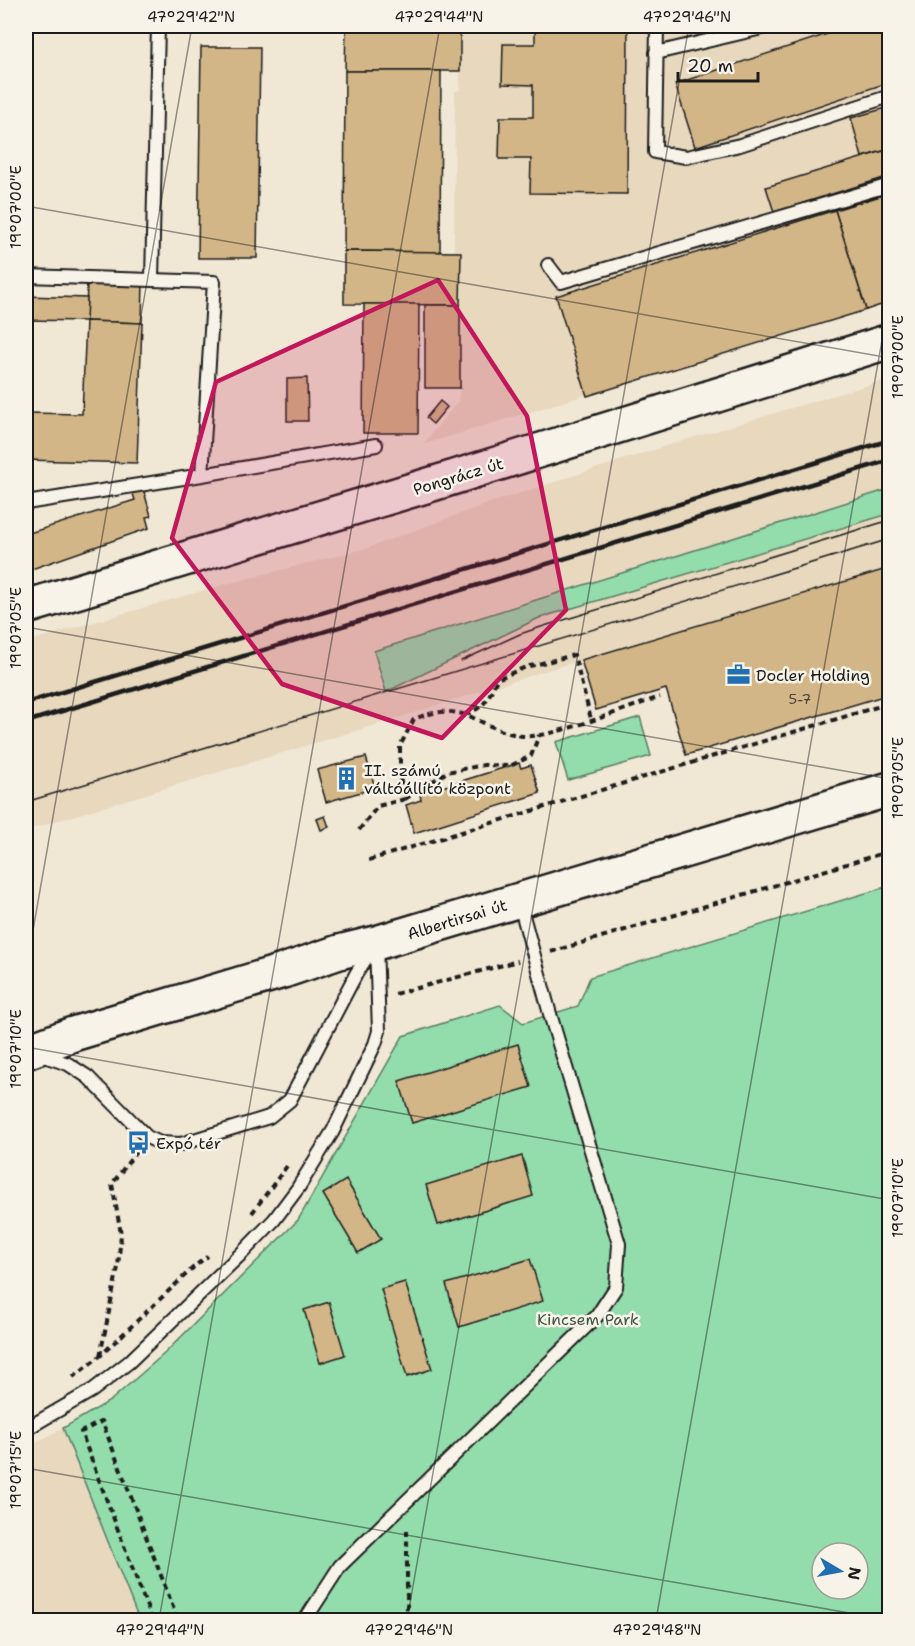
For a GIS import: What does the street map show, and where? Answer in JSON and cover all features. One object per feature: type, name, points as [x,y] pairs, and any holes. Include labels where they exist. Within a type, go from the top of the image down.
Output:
[{"type":"street","name":"Pongrácz út","points":[[26,607],[442,481],[890,341]]},
{"type":"street","name":"Albertirsai út","points":[[27,1052],[73,1034],[339,952],[376,943],[890,789]]},
{"type":"lane","points":[[152,279],[158,26]]},
{"type":"lane","points":[[657,26],[655,152],[686,157],[740,145],[890,96]]},
{"type":"lane","points":[[656,53],[770,26]]},
{"type":"lane","points":[[548,265],[561,282],[890,185]]},
{"type":"lane","points":[[26,276],[214,282],[202,475]]},
{"type":"lane","points":[[26,503],[376,445]]},
{"type":"lane","points":[[305,1620],[340,1566],[597,1316],[616,1287],[619,1244],[519,900]]},
{"type":"lane","points":[[26,1430],[93,1390],[158,1335],[274,1220],[298,1188],[333,1131],[375,1044],[379,1031],[376,943]]},
{"type":"lane","points":[[27,1052],[68,1064],[88,1077],[147,1137],[160,1143],[181,1144],[270,1117],[290,1100],[356,974],[376,943]]},
{"type":"path","points":[[464,714],[478,710],[486,701],[497,679],[526,667],[574,656],[591,719]]},
{"type":"path","points":[[405,799],[400,778],[400,747],[414,719],[433,711],[457,711],[493,727],[524,736],[554,732],[660,697]]},
{"type":"path","points":[[369,860],[890,704]]},
{"type":"path","points":[[359,830],[378,806],[405,799],[447,772],[484,765],[510,766],[531,756],[540,734]]},
{"type":"path","points":[[378,1005],[387,996],[534,957],[890,851]]},
{"type":"path","points":[[93,1390],[118,1267],[121,1234],[112,1184],[147,1137]]},
{"type":"path","points":[[251,1213],[290,1161]]},
{"type":"path","points":[[69,1380],[100,1356],[196,1265],[214,1251]]},
{"type":"path","points":[[152,1620],[81,1432],[102,1420],[178,1620]]},
{"type":"path","points":[[407,1500],[407,1620]]},
{"type":"highlighted area","points":[[438,280],[527,416],[566,610],[442,738],[282,684],[172,538],[216,382]]},
{"type":"shaded area","points":[[460,26],[889,26],[889,302],[422,445],[458,401],[460,388],[461,252],[454,251],[455,91],[460,90]]},
{"type":"shaded area","points":[[889,379],[889,489],[374,652],[387,692],[539,618],[889,514],[889,568],[26,830],[26,642],[222,585],[367,548],[489,503],[675,443]]},
{"type":"shaded area","points":[[63,1428],[139,1620],[26,1620],[26,1448]]},
{"type":"green space","points":[[889,489],[889,514],[539,618],[386,692],[374,651]]},
{"type":"green space","points":[[640,717],[651,756],[568,780],[556,742]]},
{"type":"green space","name":"Kincsem Park","points":[[889,886],[889,1620],[139,1620],[63,1428],[110,1401],[165,1353],[298,1220],[403,1036],[500,1005],[523,1023],[578,1006],[590,977]]},
{"type":"building","points":[[346,26],[460,26],[460,71],[345,71]]},
{"type":"building","points":[[535,26],[628,26],[627,194],[530,193],[531,159],[499,159],[500,117],[533,117],[533,85],[502,84],[503,44],[535,44]]},
{"type":"building","points":[[852,26],[890,26],[890,82],[695,147],[675,84]]},
{"type":"building","points":[[201,47],[260,47],[257,258],[198,258]]},
{"type":"building","points":[[345,71],[441,71],[440,252],[344,251]]},
{"type":"building","points":[[890,107],[890,149],[862,157],[851,118]]},
{"type":"building","points":[[890,149],[890,176],[774,212],[766,187]]},
{"type":"building","points":[[890,193],[890,302],[866,310],[835,210]]},
{"type":"building","points":[[835,210],[866,310],[587,396],[556,296]]},
{"type":"building","points":[[344,251],[461,252],[460,305],[344,304]]},
{"type":"building","points":[[87,279],[143,281],[142,323],[86,321]]},
{"type":"building","points":[[26,296],[87,298],[86,321],[26,320]]},
{"type":"building","points":[[364,304],[419,304],[418,433],[363,433]]},
{"type":"building","points":[[425,305],[460,305],[460,388],[425,388]]},
{"type":"building","points":[[86,321],[142,323],[137,463],[26,460],[26,413],[82,414]]},
{"type":"building","points":[[307,378],[308,421],[287,421],[287,379]]},
{"type":"building","points":[[440,401],[447,407],[433,424],[426,418]]},
{"type":"building","points":[[143,488],[151,516],[146,517],[149,528],[26,571],[26,534],[135,500],[132,491]]},
{"type":"building","name":"Docler Holding","points":[[890,568],[890,694],[686,755],[666,689],[596,710],[581,660]]},
{"type":"building","name":"II. számú váltóállító központ","points":[[366,757],[375,788],[326,802],[317,770]]},
{"type":"building","points":[[519,763],[521,768],[531,765],[540,793],[414,833],[406,805],[421,800],[420,794]]},
{"type":"building","points":[[325,816],[329,827],[321,830],[317,819]]},
{"type":"building","points":[[518,1044],[531,1087],[412,1123],[399,1081]]},
{"type":"building","points":[[522,1156],[533,1196],[438,1225],[426,1185]]},
{"type":"building","points":[[346,1180],[381,1239],[358,1253],[323,1194]]},
{"type":"building","points":[[530,1259],[543,1301],[459,1327],[446,1284]]},
{"type":"building","points":[[405,1282],[432,1369],[407,1377],[381,1289]]},
{"type":"building","points":[[329,1302],[345,1355],[320,1363],[304,1310]]},
{"type":"tram line","points":[[461,661],[541,627],[890,520]]},
{"type":"tram line","points":[[26,802],[890,539]]},
{"type":"railway","points":[[26,703],[890,440]]},
{"type":"railway","points":[[26,722],[890,460]]},
{"type":"place","name":"Docler Holding","points":[[738,675]]},
{"type":"place","name":"II. számú váltóállító központ","points":[[346,779]]},
{"type":"place","name":"Expó tér","points":[[138,1143]]}]
